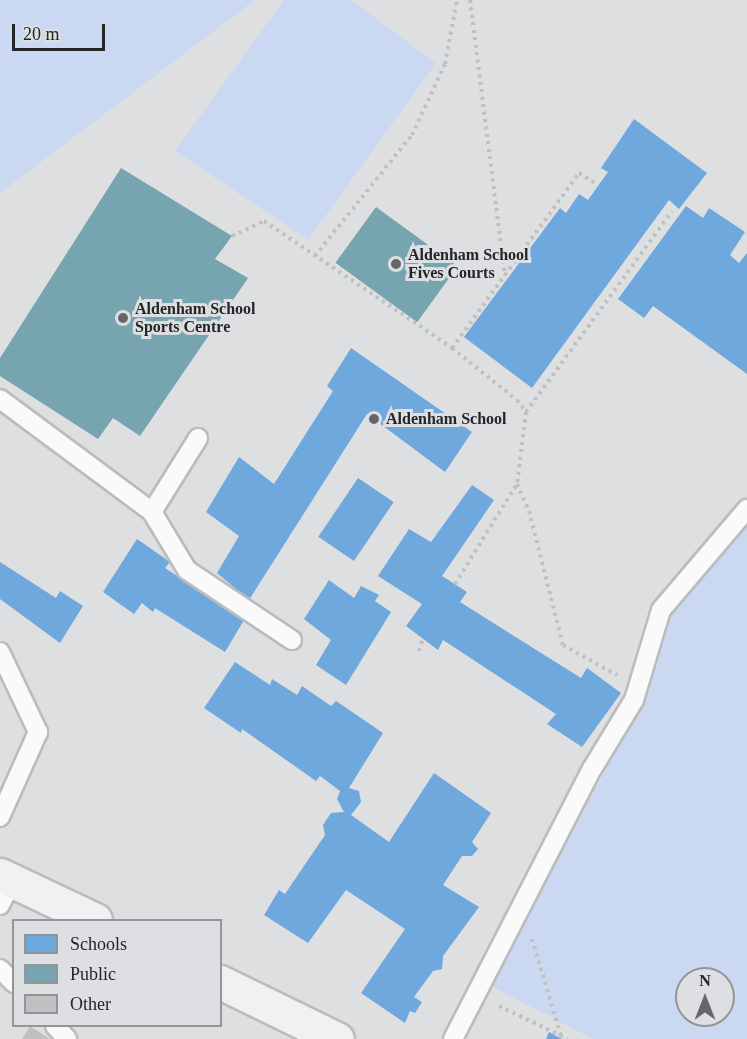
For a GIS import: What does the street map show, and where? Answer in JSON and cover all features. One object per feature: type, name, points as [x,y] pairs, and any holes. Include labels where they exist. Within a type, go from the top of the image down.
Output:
[{"type":"street","points":[[4,887],[90,919]]},
{"type":"street","points":[[222,983],[337,1039]]},
{"type":"lane","points":[[0,399],[152,512],[187,570],[292,640]]},
{"type":"lane","points":[[152,512],[198,438]]},
{"type":"lane","points":[[453,1039],[522,903],[638,687],[661,609],[747,509]]},
{"type":"lane","points":[[0,652],[38,732],[0,817]]},
{"type":"lane","points":[[0,969],[12,981]]},
{"type":"lane","points":[[55,1027],[68,1039]]},
{"type":"path","points":[[315,256],[412,135],[445,64],[457,0]]},
{"type":"path","points":[[470,0],[505,276]]},
{"type":"path","points":[[452,348],[579,173],[595,183]]},
{"type":"path","points":[[455,584],[518,484],[526,412],[672,211]]},
{"type":"path","points":[[232,236],[264,221],[452,348],[518,400],[526,412]]},
{"type":"path","points":[[518,484],[530,511],[563,645],[638,687]]},
{"type":"path","points":[[419,651],[423,638]]},
{"type":"path","points":[[522,903],[561,1036]]},
{"type":"path","points":[[475,995],[568,1039]]},
{"type":"shaded area","points":[[0,0],[255,0],[0,193]]},
{"type":"shaded area","points":[[284,0],[351,0],[436,63],[308,240],[175,151]]},
{"type":"shaded area","points":[[747,520],[747,1039],[593,1039],[489,985],[644,699],[670,612]]},
{"type":"building: Schools","points":[[634,119],[707,173],[679,209],[669,200],[532,388],[464,337],[560,208],[566,213],[579,194],[588,200],[608,172],[601,168]]},
{"type":"building: Schools","points":[[686,206],[703,218],[709,208],[745,232],[730,255],[739,263],[747,253],[747,374],[653,306],[644,318],[618,299]]},
{"type":"building: Schools","points":[[351,348],[472,432],[445,472],[367,414],[249,600],[217,573],[239,536],[206,512],[239,457],[274,484],[333,391],[327,386]]},
{"type":"building: Schools","points":[[358,478],[394,502],[354,561],[318,537]]},
{"type":"building: Schools","points":[[472,485],[494,500],[442,576],[467,592],[460,602],[581,678],[587,668],[621,693],[582,747],[547,724],[556,714],[443,640],[438,650],[406,626],[422,604],[378,576],[409,529],[431,542]]},
{"type":"building: Schools","points":[[137,539],[170,562],[165,568],[244,620],[225,652],[155,608],[153,612],[142,603],[134,614],[103,592]]},
{"type":"building: Schools","points":[[0,562],[56,598],[60,591],[83,606],[60,643],[0,599]]},
{"type":"building: Schools","points":[[329,580],[354,598],[361,586],[379,595],[375,601],[391,612],[346,685],[316,665],[331,640],[304,619]]},
{"type":"building: Schools","points":[[235,662],[270,685],[272,679],[297,695],[302,686],[331,706],[336,701],[383,733],[349,788],[359,791],[361,802],[351,815],[389,842],[434,773],[491,813],[472,842],[478,849],[472,856],[462,856],[443,885],[479,907],[443,956],[442,969],[433,971],[414,997],[422,1002],[415,1013],[410,1011],[405,1023],[361,993],[405,929],[346,890],[308,943],[264,915],[279,890],[285,894],[325,835],[323,825],[331,813],[344,812],[337,799],[340,791],[320,776],[316,781],[242,729],[241,733],[204,708]]},
{"type":"building: Schools","points":[[549,1032],[562,1039],[546,1039]]},
{"type":"building: Public","name":"Aldenham School Sports Centre","points":[[121,168],[232,236],[215,259],[248,278],[140,436],[113,418],[98,439],[0,376],[0,358]]},
{"type":"building: Public","name":"Aldenham School Fives Courts","points":[[376,207],[458,266],[417,322],[335,263]]},
{"type":"building: Other","points":[[32,1027],[50,1039],[22,1039]]},
{"type":"place","name":"Aldenham School Fives Courts","points":[[396,264]]},
{"type":"place","name":"Aldenham School Sports Centre","points":[[123,318]]},
{"type":"place","name":"Aldenham School","points":[[374,419]]}]
